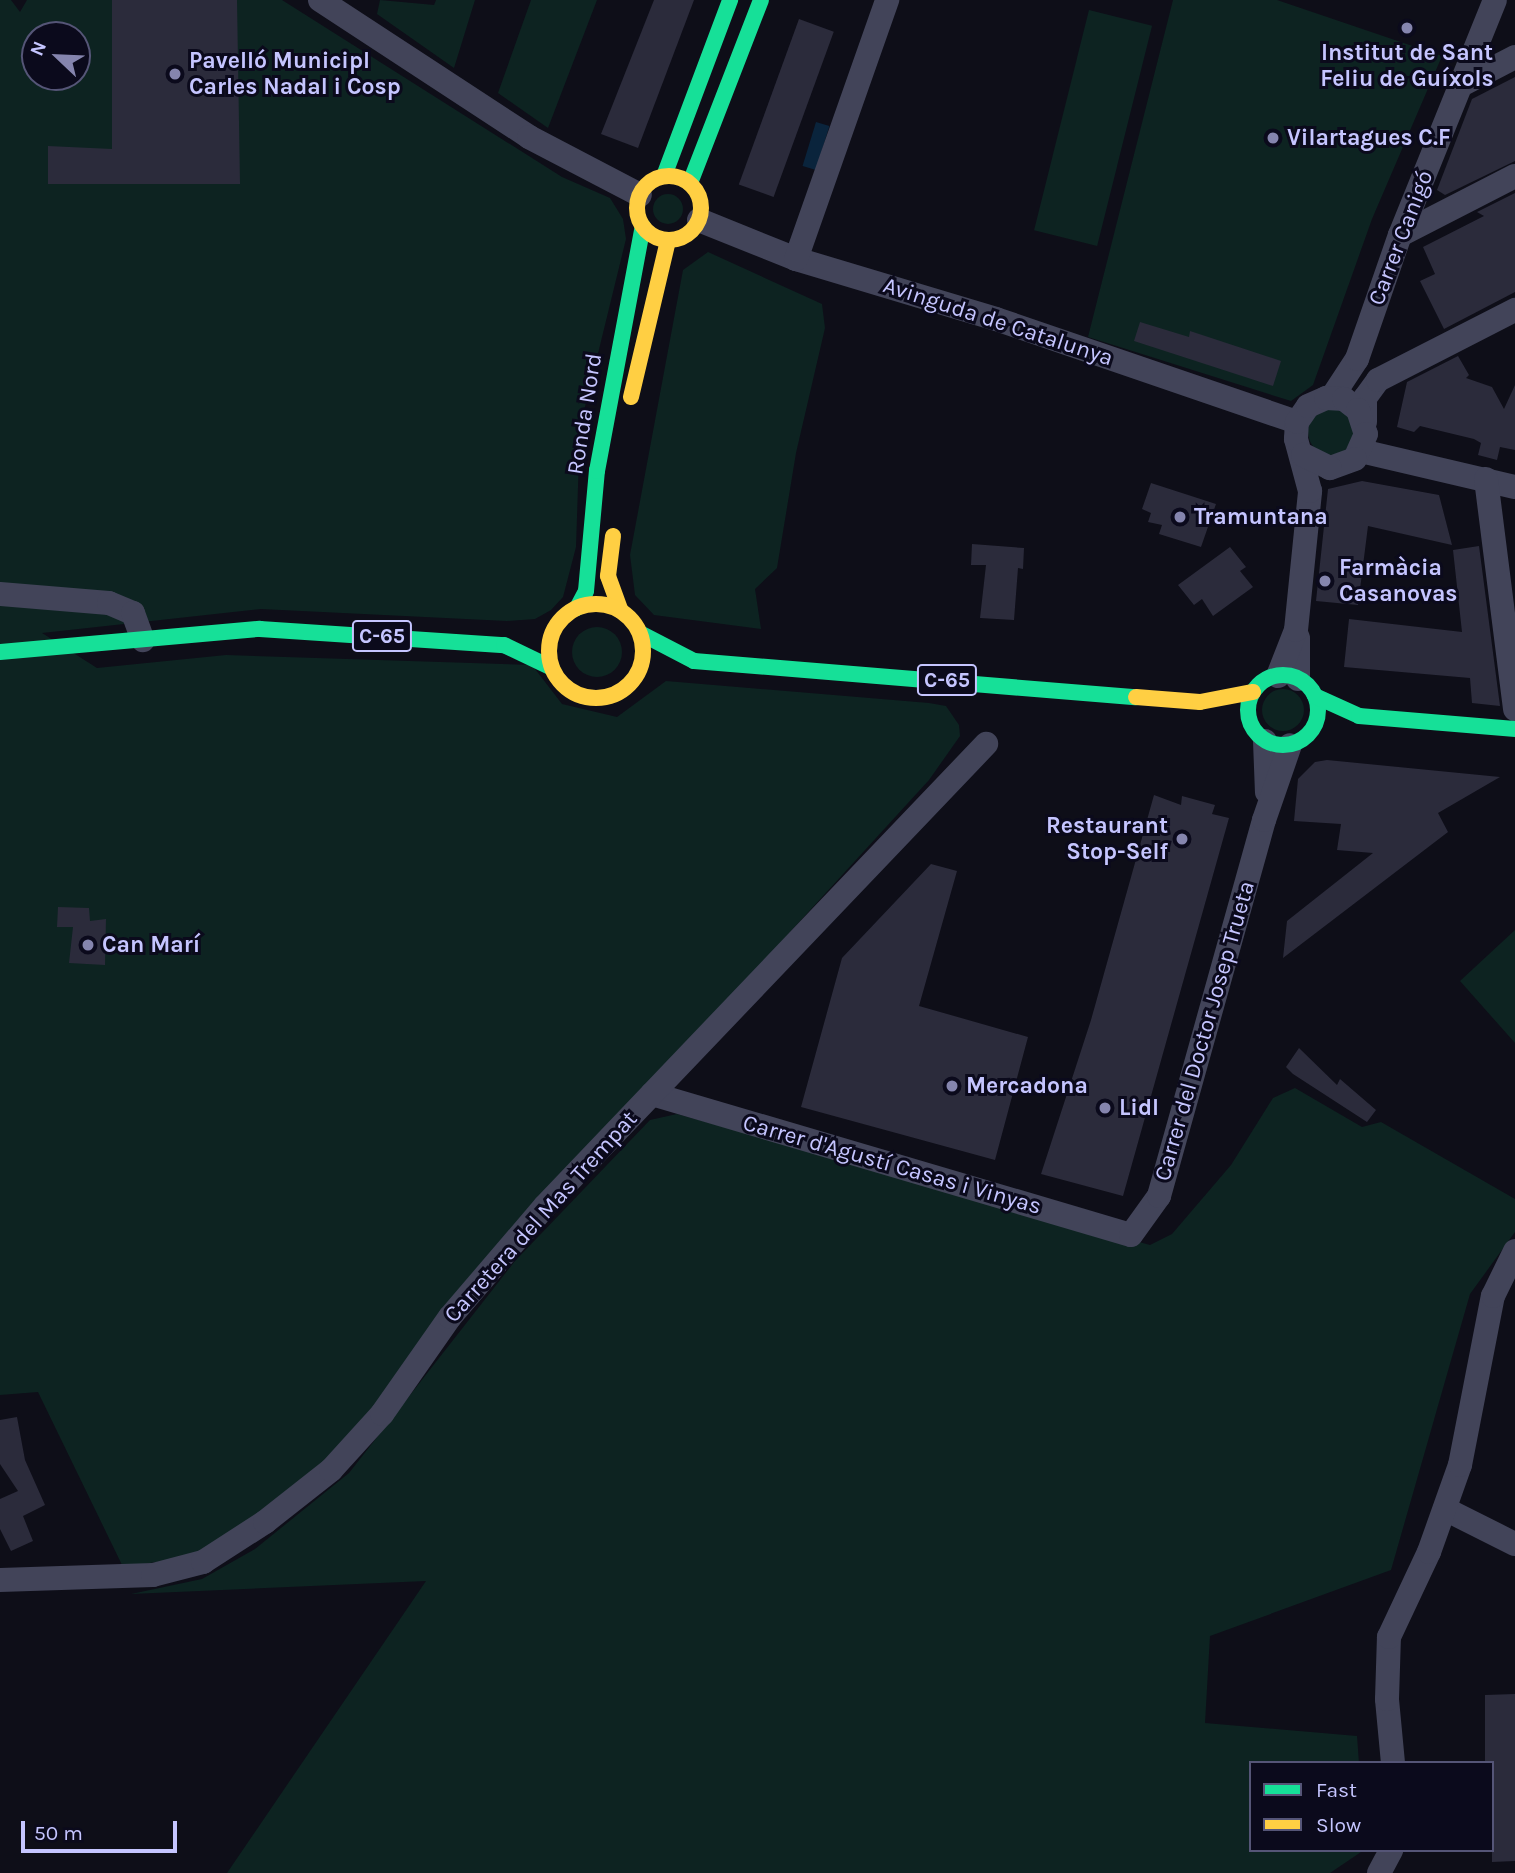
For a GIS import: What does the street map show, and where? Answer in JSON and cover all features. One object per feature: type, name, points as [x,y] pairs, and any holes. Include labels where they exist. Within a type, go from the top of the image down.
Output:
[{"type":"main road","points":[[640,195],[645,186],[664,176],[730,0]]},
{"type":"main road","points":[[690,183],[761,0]]},
{"type":"main road","points":[[643,226],[668,240],[687,235],[699,220],[701,200],[690,183],[664,176]]},
{"type":"main road","name":"Ronda Nord","points":[[577,608],[586,591],[597,471],[615,360],[638,271],[643,226],[640,195]]},
{"type":"main road","name":"Ronda Nord","points":[[628,414],[668,240]]},
{"type":"main road","points":[[615,522],[608,576],[621,611],[640,633],[644,647],[637,676],[620,692],[599,699],[570,691],[552,668],[549,653],[556,626],[577,608],[607,605],[621,611]]},
{"type":"main road","name":"C-65","points":[[504,645],[556,626]]},
{"type":"main road","name":"C-65","points":[[0,652],[260,629],[504,645],[552,668]]},
{"type":"main road","name":"C-65","points":[[640,633],[694,661],[1200,702],[1253,692]]},
{"type":"main road","name":"C-65","points":[[637,676],[670,670],[694,661]]},
{"type":"main road","points":[[1297,684],[1318,711],[1314,726],[1307,736],[1290,745],[1258,733],[1248,712],[1253,692],[1297,684],[1359,716]]},
{"type":"main road","name":"C-65","points":[[1200,702],[1258,733]]},
{"type":"main road","points":[[1314,726],[1359,716],[1515,729]]},
{"type":"street","points":[[320,0],[529,137],[640,195]]},
{"type":"street","points":[[796,259],[887,0]]},
{"type":"street","name":"Carrer Canigó","points":[[1297,422],[1308,406],[1332,397],[1357,359],[1400,235],[1495,0]]},
{"type":"street","points":[[1461,85],[1515,57]]},
{"type":"street","points":[[1400,235],[1515,176]]},
{"type":"street","name":"Avinguda de Catalunya","points":[[699,220],[796,259],[996,319],[1297,422]]},
{"type":"street","points":[[1332,397],[1361,416],[1365,398],[1378,380],[1515,310]]},
{"type":"street","name":"Carrer Canigó","points":[[1357,359],[1361,451]]},
{"type":"street","points":[[1297,422],[1296,439],[1303,455],[1310,491],[1296,630],[1301,654],[1297,684]]},
{"type":"street","points":[[1303,455],[1325,468],[1346,465],[1361,451],[1515,487]]},
{"type":"street","points":[[1310,491],[1325,468]]},
{"type":"street","points":[[1486,480],[1515,709]]},
{"type":"street","points":[[0,594],[109,603],[133,612],[143,639]]},
{"type":"street","name":"Carrer del Doctor Josep Trueta","points":[[1258,733],[1268,786],[1264,820]]},
{"type":"street","name":"Carretera del Mas Trempat","points":[[0,1580],[153,1575],[203,1562],[265,1522],[331,1470],[382,1414],[450,1317],[545,1206],[986,744]]},
{"type":"street","name":"Carrer del Doctor Josep Trueta","points":[[1131,1234],[1159,1196],[1264,820],[1290,745]]},
{"type":"street","name":"Carrer d'Agustí Casas i Vinyas","points":[[652,1094],[1131,1234]]},
{"type":"street","points":[[1393,1761],[1387,1699],[1389,1637],[1445,1509],[1460,1465],[1493,1296],[1515,1251]]},
{"type":"street","points":[[1445,1509],[1515,1544]]},
{"type":"street","points":[[1379,1873],[1390,1852]]},
{"type":"green space","points":[[0,0],[11,0],[20,12],[27,0],[282,0],[562,177],[610,198],[623,219],[626,239],[580,427],[576,547],[563,597],[551,610],[535,619],[507,621],[261,609],[42,633],[97,668],[226,655],[532,665],[562,704],[617,717],[666,681],[929,703],[946,706],[959,725],[960,736],[929,780],[791,931],[320,1476],[210,1554],[123,1567],[38,1392],[0,1395]]},
{"type":"green space","points":[[380,0],[434,5],[436,0],[475,0],[454,68],[377,14]]},
{"type":"green space","points":[[531,0],[597,0],[548,128],[498,93]]},
{"type":"green space","name":"Vilartagues C.F","points":[[1173,0],[1277,0],[1442,56],[1372,219],[1313,385],[1291,401],[1088,337]]},
{"type":"green space","points":[[1089,10],[1152,26],[1097,246],[1034,230]]},
{"type":"green space","points":[[668,194],[679,198],[683,209],[679,220],[668,224],[657,220],[653,209],[657,198]]},
{"type":"green space","points":[[708,252],[822,304],[825,328],[796,453],[777,568],[755,589],[761,629],[654,615],[635,595],[630,555],[683,270]]},
{"type":"green space","points":[[1331,409],[1347,416],[1354,432],[1347,448],[1331,455],[1315,448],[1308,432],[1315,416]]},
{"type":"green space","points":[[597,627],[615,634],[622,652],[615,670],[597,677],[579,670],[572,652],[579,634]]},
{"type":"green space","points":[[1283,689],[1298,695],[1304,710],[1298,725],[1283,731],[1268,725],[1262,710],[1268,695]]},
{"type":"green space","points":[[1515,930],[1515,1043],[1460,981]]},
{"type":"green space","points":[[1295,1088],[1362,1127],[1381,1122],[1515,1199],[1515,1232],[1470,1294],[1391,1570],[1210,1636],[1205,1723],[1357,1736],[1359,1761],[1249,1761],[1249,1852],[1361,1852],[1330,1873],[227,1873],[426,1581],[131,1594],[202,1579],[255,1549],[349,1473],[515,1261],[650,1120],[677,1114],[1150,1245],[1172,1234],[1231,1165],[1273,1098]]},
{"type":"water","points":[[816,122],[829,126],[816,170],[803,166]]},
{"type":"building","name":"Pavelló Municipl Carles Nadal i Cosp","points":[[112,0],[237,0],[240,184],[48,184],[48,146],[112,149]]},
{"type":"building","points":[[654,0],[694,0],[638,148],[601,134]]},
{"type":"building","points":[[799,19],[834,32],[774,197],[739,184]]},
{"type":"building","points":[[1515,77],[1515,161],[1445,195],[1437,190],[1472,99]]},
{"type":"building","points":[[1515,193],[1515,292],[1444,329],[1420,281],[1435,274],[1423,247],[1484,216],[1477,212]]},
{"type":"building","points":[[1140,322],[1189,337],[1190,331],[1281,361],[1273,386],[1134,341]]},
{"type":"building","points":[[1458,356],[1469,375],[1466,378],[1492,387],[1504,409],[1515,385],[1515,450],[1500,447],[1497,460],[1478,455],[1481,443],[1474,439],[1420,426],[1414,432],[1397,427],[1407,382]]},
{"type":"building","points":[[1362,481],[1439,495],[1452,545],[1368,526],[1358,605],[1316,601],[1328,489]]},
{"type":"building","name":"Tramuntana","points":[[1151,483],[1216,504],[1201,547],[1159,534],[1162,525],[1148,522],[1151,513],[1142,509]]},
{"type":"building","points":[[972,544],[1024,548],[1023,569],[1018,568],[1014,620],[980,618],[986,565],[971,565]]},
{"type":"building","points":[[1479,546],[1500,706],[1472,703],[1470,678],[1344,667],[1349,619],[1462,632],[1453,550]]},
{"type":"building","points":[[1230,547],[1246,567],[1240,571],[1253,587],[1213,616],[1202,599],[1194,605],[1178,585]]},
{"type":"building","points":[[1327,760],[1500,777],[1438,813],[1448,832],[1283,958],[1287,921],[1373,853],[1337,850],[1341,824],[1294,821],[1298,779],[1315,762]]},
{"type":"building","points":[[1154,795],[1181,805],[1182,796],[1215,805],[1212,814],[1229,818],[1123,1196],[1041,1174],[1091,1020]]},
{"type":"building","points":[[931,864],[957,871],[919,1006],[1028,1037],[995,1160],[801,1107],[842,958]]},
{"type":"building","name":"Can Marí","points":[[58,907],[89,908],[90,921],[106,919],[105,965],[69,963],[73,927],[57,927]]},
{"type":"building","points":[[1299,1048],[1337,1085],[1340,1079],[1376,1110],[1367,1122],[1286,1067]]},
{"type":"building","points":[[17,1417],[25,1460],[45,1505],[23,1516],[33,1541],[11,1551],[0,1529],[0,1499],[18,1491],[0,1464],[0,1420]]},
{"type":"building","points":[[1515,1694],[1515,1861],[1492,1862],[1494,1761],[1485,1761],[1485,1695]]},
{"type":"traffic: fast","points":[[664,176],[730,0]]},
{"type":"traffic: fast","points":[[690,183],[761,0]]},
{"type":"traffic: fast","points":[[577,608],[586,591],[597,471],[643,226]]},
{"type":"traffic: fast","points":[[0,652],[260,629],[504,645],[552,668]]},
{"type":"traffic: fast","points":[[640,633],[694,661],[1136,697]]},
{"type":"traffic: fast","points":[[1283,675],[1308,685],[1318,710],[1308,735],[1283,745],[1258,735],[1248,710],[1258,685],[1283,675]]},
{"type":"traffic: fast","points":[[1315,696],[1359,716],[1515,729]]},
{"type":"traffic: slow","points":[[669,176],[681,178],[692,185],[699,196],[701,208],[699,220],[692,231],[681,238],[669,240],[657,238],[646,231],[639,220],[637,208],[639,196],[646,185],[657,178],[669,176]]},
{"type":"traffic: slow","points":[[631,397],[668,240]]},
{"type":"traffic: slow","points":[[613,536],[608,576],[621,611]]},
{"type":"traffic: slow","points":[[596,604],[614,608],[629,618],[639,633],[643,651],[639,669],[629,684],[614,694],[596,698],[578,694],[563,684],[553,669],[549,651],[553,633],[563,618],[578,608],[596,604]]},
{"type":"traffic: slow","points":[[1136,697],[1200,702],[1253,692]]},
{"type":"place","name":"Institut de Sant Feliu de Guíxols","points":[[1407,28]]},
{"type":"place","name":"Pavelló Municipl Carles Nadal i Cosp","points":[[175,74]]},
{"type":"place","name":"Vilartagues C.F","points":[[1273,138]]},
{"type":"place","name":"Tramuntana","points":[[1180,517]]},
{"type":"place","name":"Farmàcia Casanovas","points":[[1325,581]]},
{"type":"place","name":"Restaurant Stop-Self","points":[[1182,839]]},
{"type":"place","name":"Can Marí","points":[[88,945]]},
{"type":"place","name":"Mercadona","points":[[952,1086]]},
{"type":"place","name":"Lidl","points":[[1105,1108]]}]
